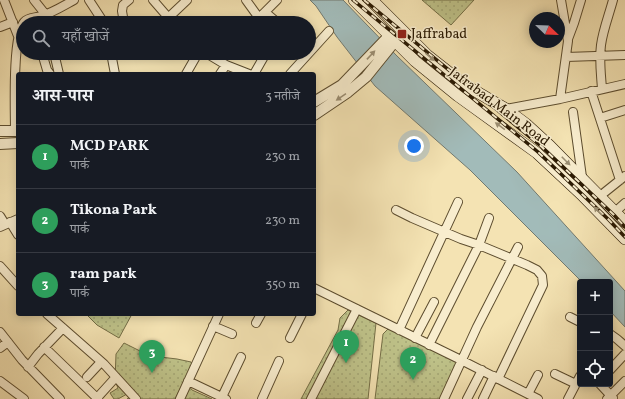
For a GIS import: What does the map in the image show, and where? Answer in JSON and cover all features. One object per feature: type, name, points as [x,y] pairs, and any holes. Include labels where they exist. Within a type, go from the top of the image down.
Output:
[{"type":"main road","name":"Jafrabad Main Road","points":[[354,0],[390,41],[467,102],[537,153],[581,194],[625,239]]},
{"type":"main road","name":"Jafrabad Main Road","points":[[372,0],[427,55],[465,85],[506,109],[526,124],[550,146],[625,222]]},
{"type":"main road","points":[[467,102],[474,91]]},
{"type":"street","points":[[4,0],[16,31]]},
{"type":"street","points":[[36,0],[44,16]]},
{"type":"street","points":[[50,16],[74,0]]},
{"type":"street","points":[[99,16],[90,3],[100,0]]},
{"type":"street","points":[[123,16],[122,5],[129,0]]},
{"type":"street","points":[[154,0],[168,16]]},
{"type":"street","points":[[174,16],[187,0]]},
{"type":"street","points":[[246,0],[258,16]]},
{"type":"street","points":[[263,16],[277,0]]},
{"type":"street","points":[[561,0],[568,40]]},
{"type":"street","points":[[560,99],[568,40],[581,0]]},
{"type":"street","points":[[602,89],[601,45],[604,29],[613,0]]},
{"type":"street","points":[[0,27],[13,22]]},
{"type":"street","points":[[316,45],[330,31]]},
{"type":"street","points":[[316,101],[342,85],[390,41]]},
{"type":"street","points":[[316,114],[348,92],[366,77],[390,41]]},
{"type":"street","points":[[566,57],[625,55]]},
{"type":"street","points":[[16,60],[14,84],[16,115]]},
{"type":"street","points":[[44,60],[48,72]]},
{"type":"street","points":[[56,60],[59,72]]},
{"type":"street","points":[[112,60],[115,72]]},
{"type":"street","points":[[187,72],[194,60]]},
{"type":"street","points":[[218,60],[244,72]]},
{"type":"street","points":[[255,72],[262,60]]},
{"type":"street","points":[[292,72],[302,60]]},
{"type":"street","points":[[221,72],[226,65]]},
{"type":"street","points":[[506,109],[560,99],[625,84]]},
{"type":"street","points":[[591,91],[623,178],[600,196]]},
{"type":"street","points":[[600,118],[625,110]]},
{"type":"street","points":[[572,112],[582,178]]},
{"type":"street","points":[[0,131],[16,131]]},
{"type":"street","points":[[0,144],[16,143]]},
{"type":"street","points":[[399,330],[458,202]]},
{"type":"street","points":[[615,212],[625,203]]},
{"type":"street","points":[[396,210],[461,239],[527,265],[537,270],[542,276],[543,285],[496,378],[483,399]]},
{"type":"street","points":[[0,216],[16,233]]},
{"type":"street","points":[[429,345],[479,245],[489,218]]},
{"type":"street","points":[[444,399],[477,327],[518,247]]},
{"type":"street","points":[[0,266],[16,284]]},
{"type":"street","points":[[316,289],[482,370],[526,396],[538,399]]},
{"type":"street","points":[[415,338],[434,302]]},
{"type":"street","points":[[311,399],[357,309]]},
{"type":"street","points":[[49,316],[101,362],[136,399]]},
{"type":"street","points":[[180,399],[218,316]]},
{"type":"street","points":[[256,323],[260,316]]},
{"type":"street","points":[[290,338],[301,316]]},
{"type":"street","points":[[570,318],[577,321]]},
{"type":"street","points":[[213,326],[232,334]]},
{"type":"street","points":[[28,367],[44,347],[63,328]]},
{"type":"street","points":[[0,332],[28,367],[60,399]]},
{"type":"street","points":[[613,336],[625,346]]},
{"type":"street","points":[[0,348],[8,342]]},
{"type":"street","points":[[44,347],[96,398],[116,377]]},
{"type":"street","points":[[613,367],[625,354]]},
{"type":"street","points":[[188,381],[224,398],[241,357]]},
{"type":"street","points":[[262,399],[279,361]]},
{"type":"street","points":[[87,377],[101,362]]},
{"type":"street","points":[[467,399],[482,370]]},
{"type":"street","points":[[555,374],[576,384],[568,399]]},
{"type":"street","points":[[526,396],[538,375]]},
{"type":"street","points":[[0,381],[24,399]]},
{"type":"street","points":[[602,387],[611,398],[625,381]]},
{"type":"green space","points":[[422,0],[474,0],[451,25]]},
{"type":"green space","points":[[348,310],[376,323],[368,399],[301,399],[338,330],[340,318]]},
{"type":"green space","points":[[88,316],[131,316],[119,338],[97,325]]},
{"type":"green space","points":[[389,328],[459,362],[440,399],[375,399],[383,334]]},
{"type":"green space","points":[[124,343],[152,356],[191,362],[192,365],[175,399],[127,399],[130,397],[127,394],[118,399],[114,399],[110,393],[118,388],[115,381],[116,354]]},
{"type":"green space","points":[[189,386],[192,390],[212,399],[180,399]]},
{"type":"water","points":[[310,0],[343,0],[396,55],[517,172],[625,291],[625,327],[613,314],[613,279],[579,279],[470,170],[375,86],[337,37],[316,6]]},
{"type":"railway","points":[[353,0],[538,152],[625,237]]},
{"type":"railway","points":[[364,0],[542,147],[625,227]]},
{"type":"place","name":"Jaffrabad","points":[[402,34]]},
{"type":"place","name":"MCD PARK","points":[[346,363]]},
{"type":"place","name":"ram park","points":[[152,373]]},
{"type":"place","name":"Tikona Park","points":[[413,380]]}]
